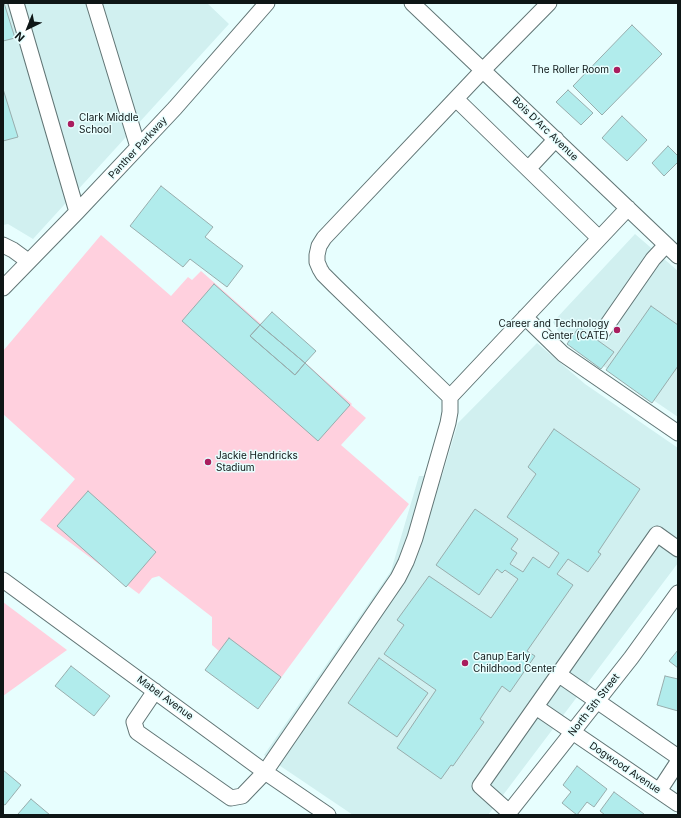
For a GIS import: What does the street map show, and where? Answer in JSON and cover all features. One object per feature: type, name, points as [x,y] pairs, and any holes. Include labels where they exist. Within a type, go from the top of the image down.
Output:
[{"type":"street","points":[[16,3],[77,212]]},
{"type":"street","points":[[94,3],[138,147]]},
{"type":"street","name":"Panther Parkway","points":[[3,288],[175,108],[267,3]]},
{"type":"street","name":"Bois D'Arc Avenue","points":[[412,3],[678,256]]},
{"type":"street","points":[[450,396],[322,274],[317,262],[319,246],[324,238],[483,70],[549,3]]},
{"type":"street","points":[[456,99],[599,238]]},
{"type":"street","points":[[528,169],[556,139]]},
{"type":"street","points":[[155,691],[134,722],[137,732],[231,798],[242,796],[265,772],[398,578],[406,562],[414,538],[448,423],[450,396],[628,208]]},
{"type":"street","points":[[3,245],[28,261]]},
{"type":"street","points":[[603,331],[653,259],[666,245]]},
{"type":"street","points":[[525,317],[563,354],[678,433]]},
{"type":"street","points":[[508,813],[480,786],[657,534],[678,548]]},
{"type":"street","name":"Mabel Avenue","points":[[3,580],[265,772],[328,815]]},
{"type":"street","name":"North 5th Street","points":[[508,813],[630,658],[678,593]]},
{"type":"street","points":[[558,674],[678,757]]},
{"type":"street","name":"Dogwood Avenue","points":[[536,707],[678,804]]},
{"type":"street","points":[[658,791],[678,762]]},
{"type":"shaded area","name":"Clark Middle School","points":[[3,3],[207,3],[229,24],[33,239],[8,224],[3,225]]},
{"type":"shaded area","name":"Career and Technology Center (CATE)","points":[[635,234],[678,271],[678,417],[561,337],[553,322]]},
{"type":"shaded area","name":"Jackie Hendricks Stadium","points":[[101,235],[171,296],[188,277],[192,280],[201,271],[366,418],[341,445],[409,504],[258,709],[205,670],[219,651],[212,645],[212,617],[159,576],[152,578],[139,594],[40,520],[75,479],[3,414],[3,351]]},
{"type":"shaded area","name":"Canup Early Childhood Center","points":[[537,343],[585,384],[678,448],[678,563],[488,815],[353,815],[264,755],[391,571],[419,476],[442,476],[458,423]]},
{"type":"shaded area","points":[[3,602],[67,650],[3,696]]},
{"type":"building","points":[[3,3],[15,38],[3,41]]},
{"type":"building","name":"The Roller Room","points":[[632,25],[662,54],[602,115],[573,86]]},
{"type":"building","points":[[3,89],[18,137],[3,141]]},
{"type":"building","points":[[568,90],[593,113],[581,125],[556,102]]},
{"type":"building","points":[[622,116],[647,140],[627,161],[602,138]]},
{"type":"building","points":[[668,146],[678,156],[678,162],[664,176],[652,163]]},
{"type":"building","points":[[161,186],[213,227],[205,237],[243,266],[227,287],[190,259],[183,267],[130,226]]},
{"type":"building","points":[[214,284],[260,325],[250,336],[295,375],[305,363],[350,405],[318,441],[182,321]]},
{"type":"building","points":[[651,306],[678,325],[678,366],[652,403],[606,370]]},
{"type":"building","points":[[272,312],[316,351],[305,363],[260,325]]},
{"type":"building","points":[[260,325],[305,363],[295,375],[250,336]]},
{"type":"building","points":[[579,327],[614,352],[601,369],[567,344]]},
{"type":"building","points":[[554,429],[640,489],[598,552],[601,554],[588,572],[568,559],[557,574],[573,585],[527,651],[535,656],[510,692],[502,686],[480,719],[484,722],[453,766],[451,765],[441,779],[397,748],[436,690],[384,654],[404,625],[397,620],[429,576],[491,618],[518,579],[505,570],[502,573],[497,569],[479,595],[436,565],[475,509],[518,539],[511,549],[517,553],[510,564],[523,572],[533,557],[549,568],[559,553],[507,517],[536,474],[528,467]]},
{"type":"building","points":[[88,491],[156,552],[126,587],[57,526]]},
{"type":"building","points":[[229,638],[281,677],[258,709],[205,670]]},
{"type":"building","points":[[678,650],[678,668],[669,661]]},
{"type":"building","points":[[379,658],[428,693],[397,737],[348,703]]},
{"type":"building","points":[[71,666],[110,696],[94,716],[55,686]]},
{"type":"building","points":[[665,676],[678,679],[678,711],[657,705]]},
{"type":"building","points":[[577,766],[607,789],[594,807],[587,802],[577,815],[562,803],[571,792],[563,785]]},
{"type":"building","points":[[3,770],[21,785],[5,805],[3,804]]},
{"type":"building","points":[[614,792],[644,815],[605,815],[600,811]]},
{"type":"building","points":[[31,799],[50,815],[19,815],[18,814]]},
{"type":"place","name":"The Roller Room","points":[[617,70]]},
{"type":"place","name":"Clark Middle School","points":[[71,124]]},
{"type":"place","name":"Career and Technology Center (CATE)","points":[[617,330]]},
{"type":"place","name":"Jackie Hendricks Stadium","points":[[208,462]]},
{"type":"place","name":"Canup Early Childhood Center","points":[[465,663]]}]
